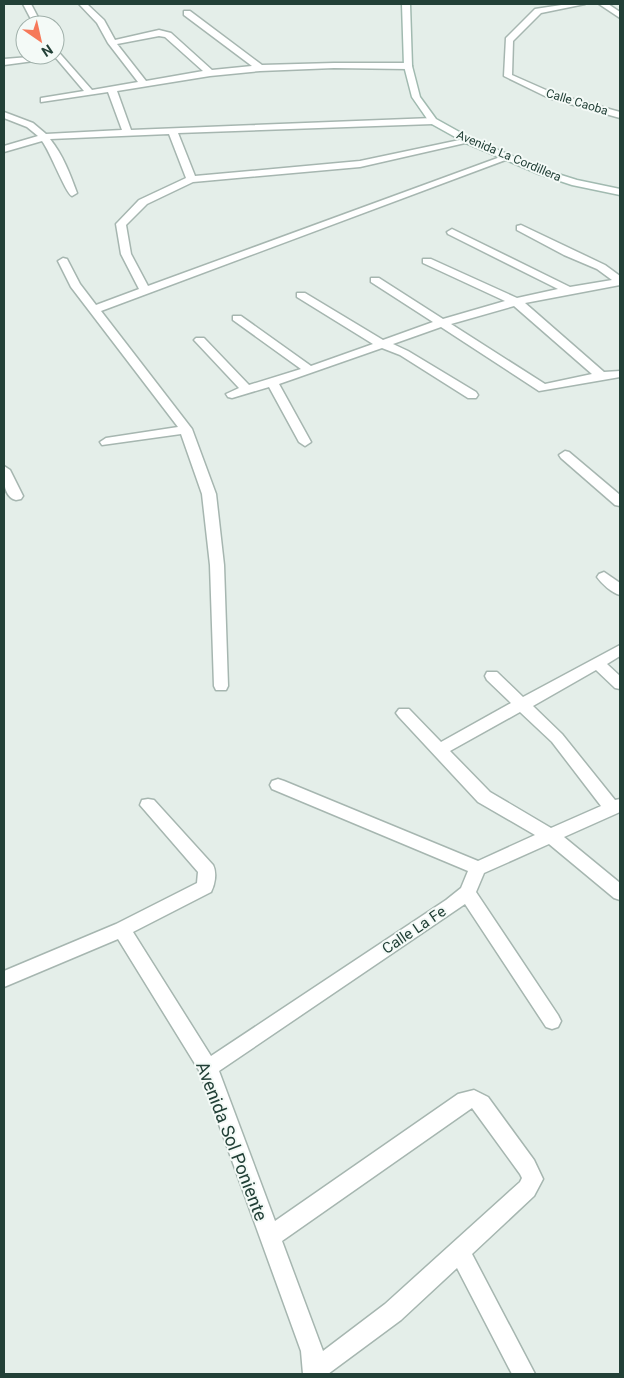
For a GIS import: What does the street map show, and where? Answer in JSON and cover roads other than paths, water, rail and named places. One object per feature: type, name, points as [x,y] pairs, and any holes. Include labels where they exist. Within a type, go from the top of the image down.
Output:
[{"type":"street","points":[[83,4],[101,22],[112,42],[144,84]]},
{"type":"street","name":"Avenida La Cordillera","points":[[406,4],[408,66],[416,97],[432,121],[506,158],[575,183],[620,192]]},
{"type":"street","name":"Calle Caoba","points":[[581,4],[535,9],[510,40],[508,76],[552,96],[620,115]]},
{"type":"street","points":[[603,4],[620,16]]},
{"type":"street","points":[[187,13],[259,67]]},
{"type":"street","points":[[112,42],[159,34],[168,35],[210,73]]},
{"type":"street","points":[[65,64],[90,94]]},
{"type":"street","points":[[44,100],[210,73],[259,67],[344,64],[408,66]]},
{"type":"street","points":[[112,90],[127,132]]},
{"type":"street","points":[[4,116],[29,123],[46,137],[60,161],[72,193]]},
{"type":"street","points":[[4,149],[46,137],[127,132],[173,132],[432,121]]},
{"type":"street","points":[[173,132],[191,179]]},
{"type":"street","points":[[145,291],[126,254],[121,224],[143,202],[191,179],[360,164],[469,141]]},
{"type":"street","points":[[95,310],[506,158]]},
{"type":"street","points":[[521,228],[568,253],[601,267],[620,281]]},
{"type":"street","points":[[452,232],[570,291]]},
{"type":"street","points":[[63,261],[75,285],[186,429],[209,494],[217,565],[221,686]]},
{"type":"street","points":[[427,261],[518,303],[601,376]]},
{"type":"street","points":[[375,280],[543,388],[620,374]]},
{"type":"street","points":[[232,394],[273,384],[444,323],[518,303],[620,281]]},
{"type":"street","points":[[301,295],[382,344],[404,353],[472,394]]},
{"type":"street","points":[[237,318],[310,370]]},
{"type":"street","points":[[200,340],[246,390]]},
{"type":"street","points":[[273,384],[305,442]]},
{"type":"street","points":[[106,442],[186,429]]},
{"type":"street","points":[[565,455],[620,502]]},
{"type":"street","points":[[4,470],[16,496]]},
{"type":"street","points":[[604,577],[620,590]]},
{"type":"street","points":[[438,751],[620,650]]},
{"type":"street","points":[[597,663],[620,684]]},
{"type":"street","points":[[492,676],[557,738],[616,807],[552,837],[478,868],[467,893],[552,1021]]},
{"type":"street","points":[[404,713],[438,751],[484,797],[552,837],[620,893]]},
{"type":"street","points":[[278,785],[478,868]]},
{"type":"street","points":[[4,979],[122,929],[205,887],[207,870],[148,804]]},
{"type":"street","name":"Calle La Fe","points":[[208,1068],[467,893]]},
{"type":"street","name":"Avenida Sol Poniente","points":[[122,929],[208,1068],[312,1351],[314,1372]]},
{"type":"street","points":[[270,1237],[465,1100],[474,1099],[481,1103],[527,1167],[533,1179],[527,1189],[393,1312],[314,1372]]},
{"type":"street","points":[[459,1251],[524,1374]]}]
